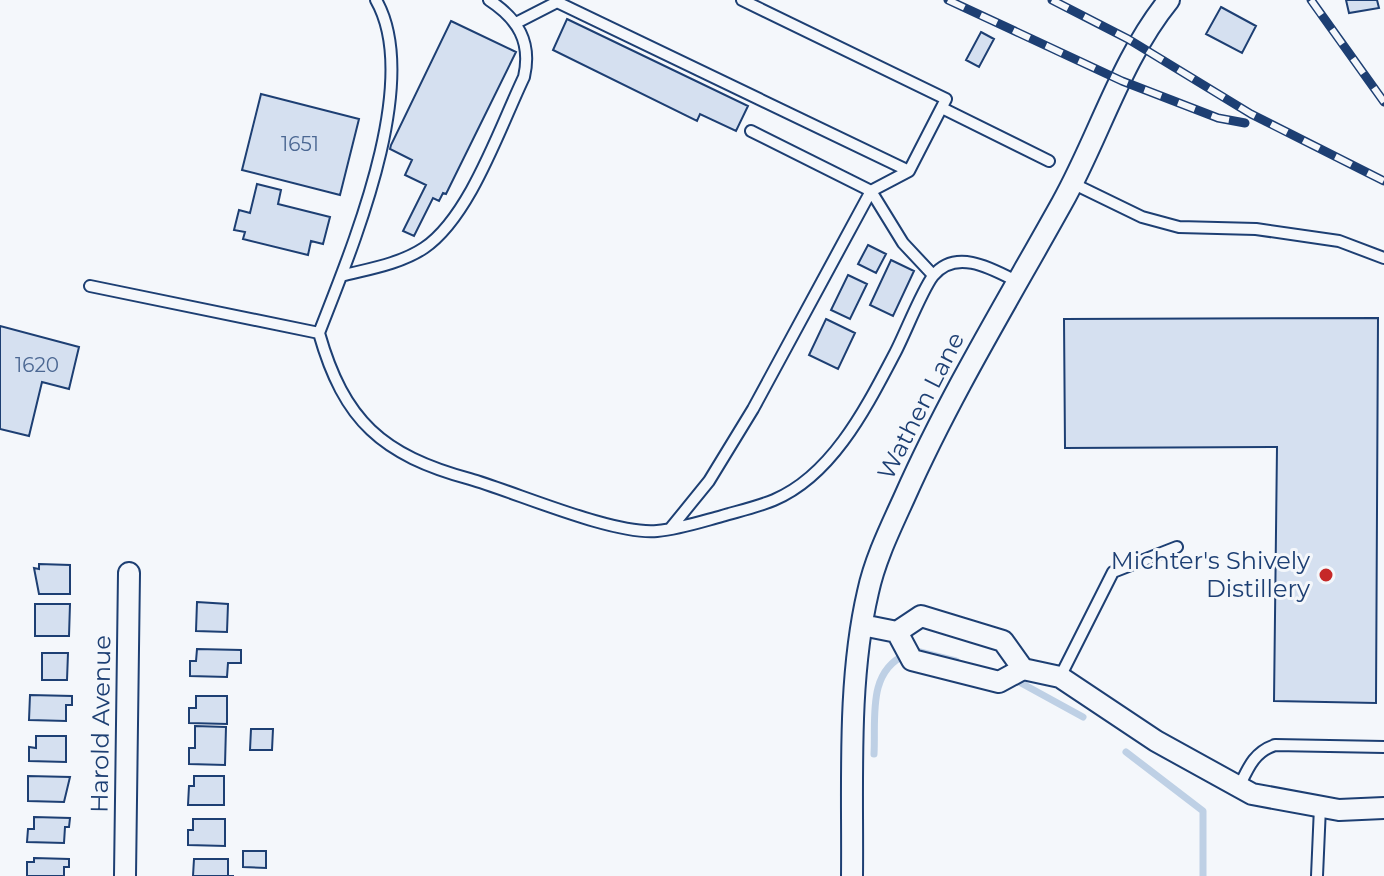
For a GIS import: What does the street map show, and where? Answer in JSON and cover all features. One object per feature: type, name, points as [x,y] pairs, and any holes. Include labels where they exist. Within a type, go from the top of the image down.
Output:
[{"type":"street","name":"Wathen Lane","points":[[852,876],[853,729],[862,625],[881,551],[921,460],[1072,183],[1139,46],[1169,0]]},
{"type":"street","name":"Harold Avenue","points":[[125,876],[129,573]]},
{"type":"street","points":[[862,625],[897,632],[921,616],[1003,641],[1023,669]]},
{"type":"street","points":[[897,632],[912,660],[999,682],[1023,669],[1060,677],[1156,741],[1252,794],[1339,810],[1384,808]]},
{"type":"lane","points":[[376,0],[392,47],[393,83],[375,166],[341,276],[319,333],[331,375],[344,397],[385,444],[438,471],[518,493],[624,530],[670,529],[776,499],[810,477],[846,436],[870,399],[933,275],[953,263],[972,262],[1016,281]]},
{"type":"lane","points":[[341,276],[395,261],[424,248],[459,208],[524,77],[529,58],[518,22],[489,0]]},
{"type":"lane","points":[[670,529],[709,481],[753,409],[871,191],[909,171],[946,99],[742,0]]},
{"type":"lane","points":[[518,22],[557,1],[909,171]]},
{"type":"lane","points":[[942,108],[1049,161]]},
{"type":"lane","points":[[751,131],[871,191],[903,243],[933,275]]},
{"type":"lane","points":[[1072,183],[1142,217],[1179,227],[1256,229],[1339,241],[1384,258]]},
{"type":"lane","points":[[90,286],[319,333]]},
{"type":"lane","points":[[1060,677],[1113,572],[1177,547]]},
{"type":"lane","points":[[1239,787],[1249,765],[1265,748],[1275,745],[1384,747]]},
{"type":"lane","points":[[1317,876],[1320,807]]},
{"type":"building","points":[[1346,0],[1377,0],[1379,8],[1349,13]]},
{"type":"building","points":[[1221,7],[1256,26],[1242,53],[1206,34]]},
{"type":"building","points":[[567,19],[748,106],[736,131],[700,114],[697,121],[553,50]]},
{"type":"building","points":[[451,21],[516,52],[446,194],[443,193],[439,201],[433,198],[414,236],[403,231],[426,185],[405,175],[412,160],[390,149]]},
{"type":"building","points":[[981,32],[994,39],[979,67],[966,60]]},
{"type":"building","points":[[261,94],[359,119],[340,195],[242,170]]},
{"type":"building","points":[[257,184],[281,190],[278,204],[330,217],[323,244],[311,241],[308,255],[243,239],[245,232],[234,230],[239,210],[250,213]]},
{"type":"building","points":[[868,245],[886,254],[876,273],[858,264]]},
{"type":"building","points":[[891,260],[914,271],[893,316],[870,305]]},
{"type":"building","points":[[848,275],[867,284],[850,319],[831,310]]},
{"type":"building","name":"Michter's Shively Distillery","points":[[1378,318],[1376,703],[1274,701],[1277,447],[1065,448],[1064,319]]},
{"type":"building","points":[[826,319],[855,333],[838,369],[809,355]]},
{"type":"building","points":[[0,326],[79,347],[69,389],[42,382],[29,436],[0,429]]},
{"type":"building","points":[[39,564],[70,565],[70,594],[39,594],[34,568],[39,569]]},
{"type":"building","points":[[197,602],[228,604],[227,632],[196,631]]},
{"type":"building","points":[[35,604],[70,604],[69,636],[35,636]]},
{"type":"building","points":[[197,649],[241,650],[241,663],[228,663],[227,677],[190,676],[190,661],[196,661]]},
{"type":"building","points":[[42,653],[68,653],[67,680],[42,680]]},
{"type":"building","points":[[30,695],[72,696],[72,705],[66,705],[66,721],[29,720]]},
{"type":"building","points":[[196,696],[227,696],[227,724],[189,723],[189,708],[196,708]]},
{"type":"building","points":[[195,726],[226,727],[225,765],[189,764],[189,748],[195,748]]},
{"type":"building","points":[[251,729],[273,729],[272,750],[250,750]]},
{"type":"building","points":[[36,736],[66,736],[66,762],[29,761],[29,747],[36,748]]},
{"type":"building","points":[[28,776],[70,777],[64,802],[28,801]]},
{"type":"building","points":[[194,776],[224,776],[224,805],[188,805],[189,786],[194,786]]},
{"type":"building","points":[[34,817],[70,818],[69,827],[65,827],[64,843],[27,842],[28,829],[34,829]]},
{"type":"building","points":[[193,819],[225,819],[225,846],[188,845],[188,830],[193,830]]},
{"type":"building","points":[[243,851],[266,851],[266,868],[243,867]]},
{"type":"building","points":[[34,858],[69,859],[69,867],[64,867],[64,876],[27,876],[27,862],[34,862]]},
{"type":"building","points":[[194,859],[228,859],[228,876],[193,876]]},
{"type":"waterway","points":[[916,651],[956,661]]},
{"type":"waterway","points":[[874,754],[879,685],[884,673],[905,655]]},
{"type":"waterway","points":[[1021,683],[1083,717]]},
{"type":"waterway","points":[[1126,752],[1203,811],[1203,876]]},
{"type":"railway","points":[[948,0],[1122,81],[1218,118],[1245,123]]},
{"type":"railway","points":[[1052,0],[1128,39],[1251,114],[1384,181]]},
{"type":"railway","points":[[1311,0],[1384,102]]},
{"type":"place","name":"Michter's Shively Distillery","points":[[1326,575]]}]
